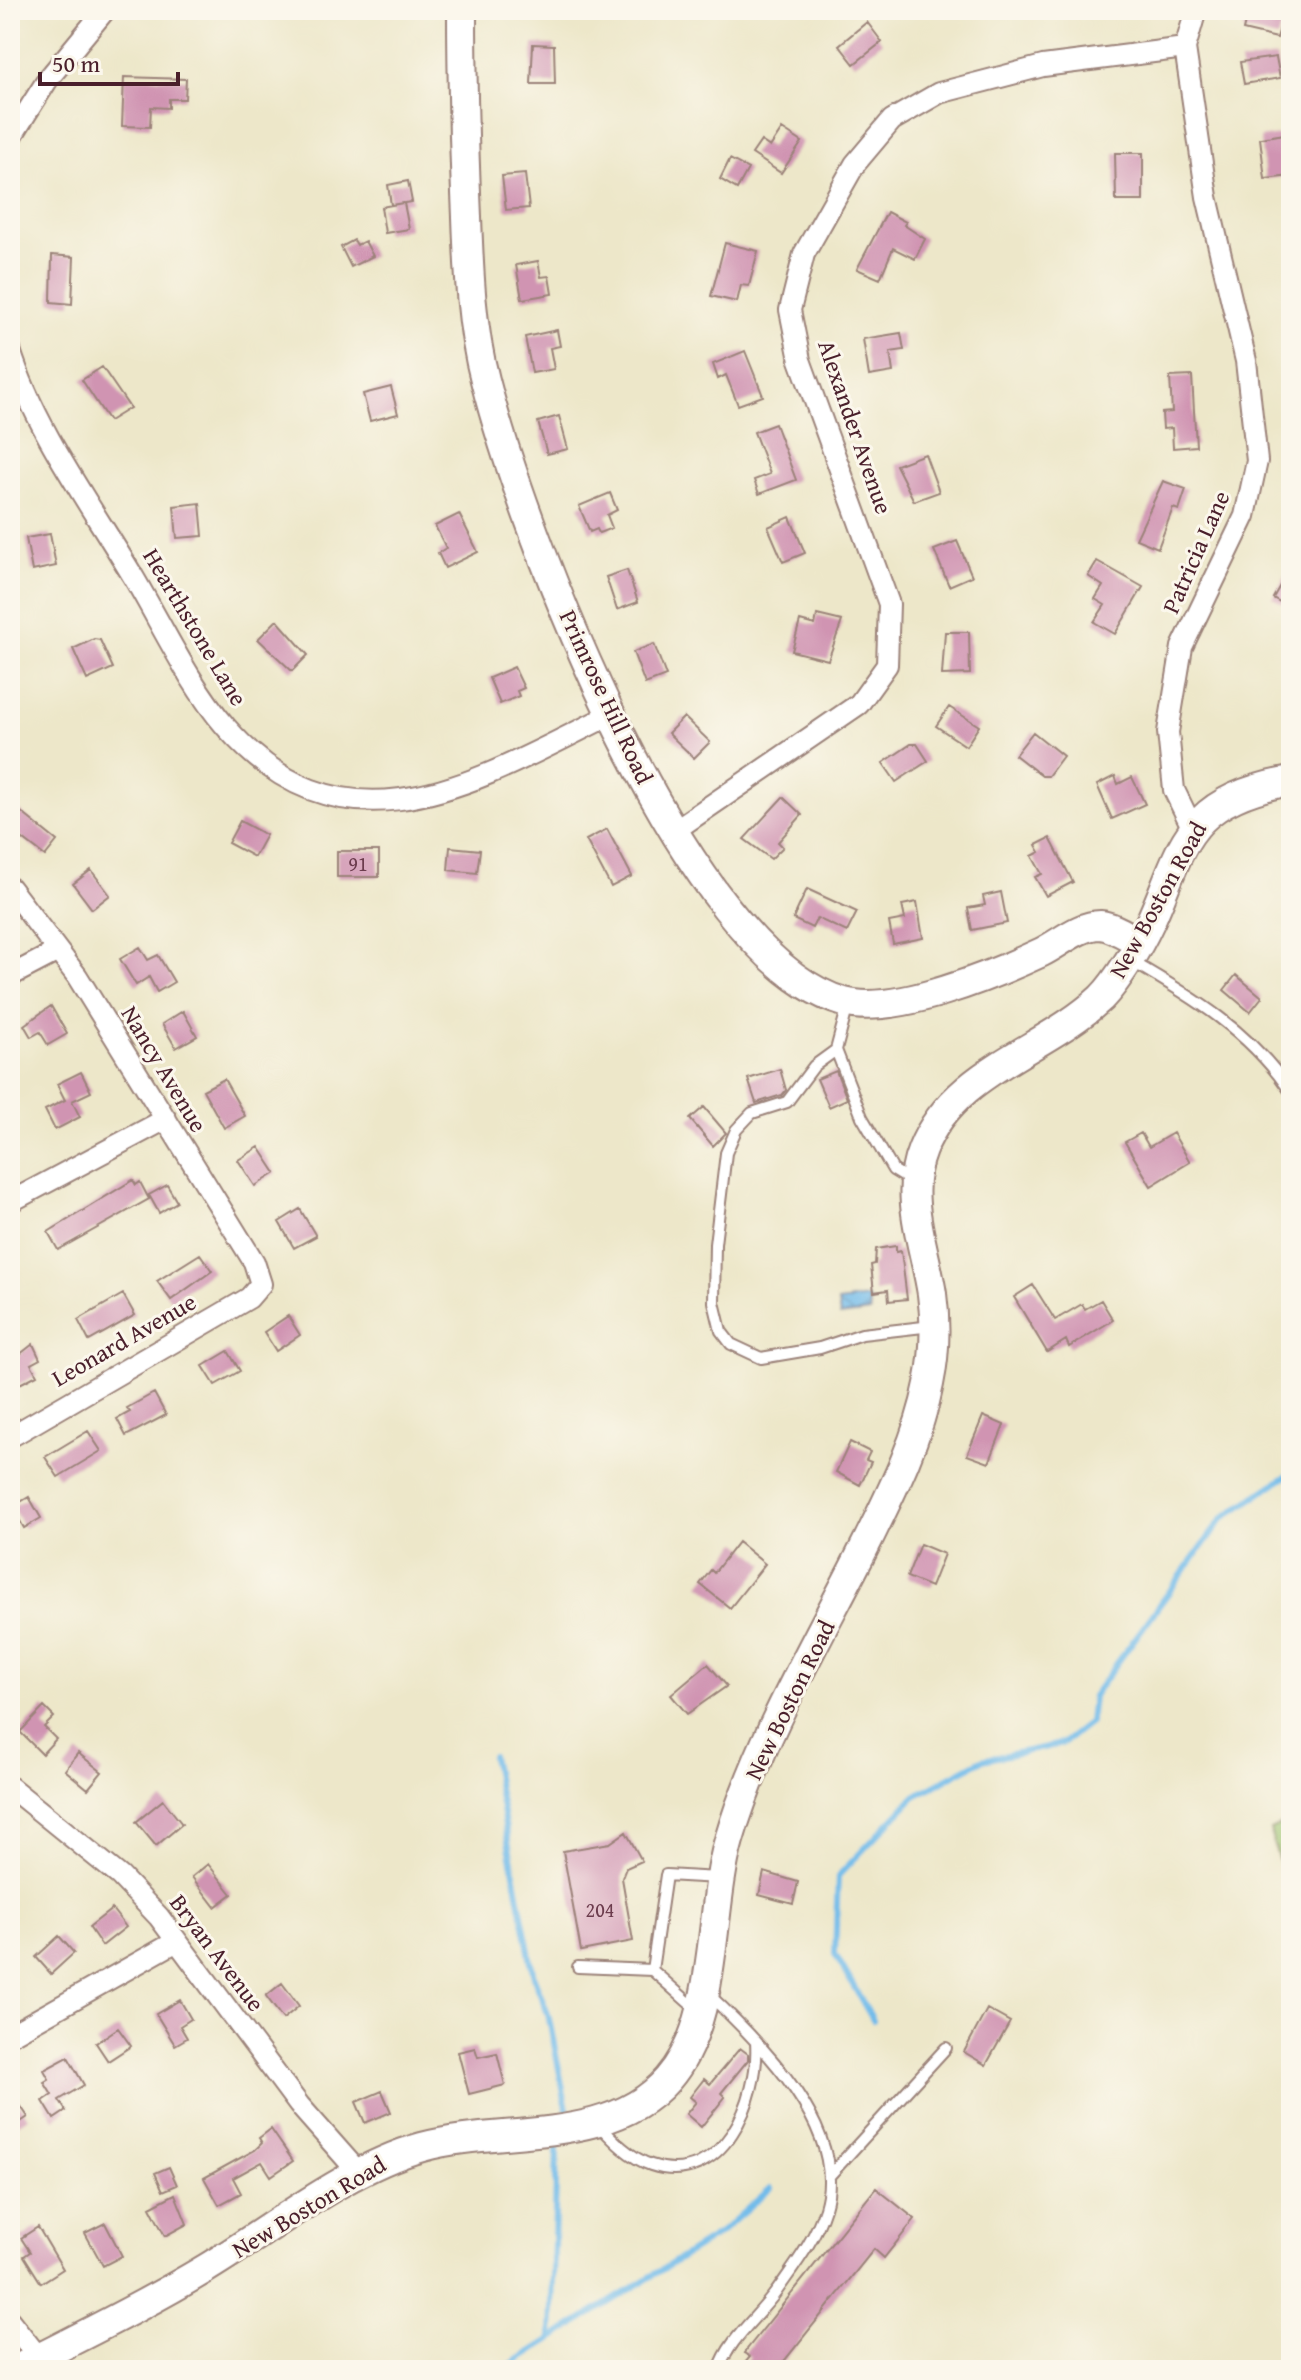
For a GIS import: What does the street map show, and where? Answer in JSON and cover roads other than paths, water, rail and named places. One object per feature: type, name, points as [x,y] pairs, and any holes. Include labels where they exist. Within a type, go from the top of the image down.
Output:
[{"type":"street","points":[[10,139],[41,89],[105,10]]},
{"type":"street","name":"Primrose Hill Road","points":[[462,10],[470,293],[484,379],[566,614],[610,715],[635,766],[720,899],[749,935],[806,984],[849,1004],[882,1003],[934,993],[1002,970],[1087,927],[1108,927],[1134,951]]},
{"type":"street","name":"Patricia Lane","points":[[1193,829],[1174,790],[1168,732],[1182,647],[1245,516],[1257,461],[1246,361],[1207,197],[1185,48],[1196,10]]},
{"type":"street","name":"Alexander Avenue","points":[[675,830],[859,704],[887,665],[889,604],[800,360],[790,310],[804,254],[855,164],[892,120],[939,93],[1043,66],[1185,48]]},
{"type":"street","name":"Hearthstone Lane","points":[[10,350],[31,404],[206,699],[247,749],[274,769],[303,784],[345,797],[399,801],[432,796],[493,773],[610,715]]},
{"type":"street","name":"New Boston Road","points":[[27,2364],[199,2272],[359,2173],[423,2147],[596,2123],[620,2115],[662,2087],[677,2068],[701,2000],[728,1843],[747,1788],[887,1502],[919,1427],[934,1356],[934,1326],[914,1183],[921,1152],[936,1122],[958,1096],[1102,997],[1134,951],[1193,829],[1208,811],[1225,799],[1255,787],[1291,781]]},
{"type":"street","name":"Nancy Avenue","points":[[10,888],[58,951],[166,1119],[254,1262],[261,1284]]},
{"type":"street","points":[[10,976],[58,951]]},
{"type":"street","points":[[10,1202],[166,1119]]},
{"type":"street","name":"Leonard Avenue","points":[[10,1437],[249,1298],[261,1284]]},
{"type":"street","name":"Bryan Avenue","points":[[10,1787],[120,1876],[159,1917],[299,2105],[359,2173]]},
{"type":"street","points":[[10,2035],[177,1941]]},
{"type":"street","points":[[10,2321],[27,2364]]},
{"type":"lane","points":[[1134,951],[1233,1026],[1269,1063],[1291,1092]]},
{"type":"lane","points":[[849,1004],[836,1050],[862,1117],[893,1170],[914,1183]]},
{"type":"lane","points":[[836,1050],[814,1066],[787,1102],[752,1113],[736,1130],[726,1153],[715,1244],[714,1302],[721,1331],[731,1344],[761,1358],[820,1348],[862,1334],[934,1326]]},
{"type":"lane","points":[[652,1970],[666,1875],[721,1878]]},
{"type":"lane","points":[[578,1967],[652,1970],[701,2000],[756,2042],[804,2105],[824,2143],[830,2175],[825,2206],[810,2245],[735,2342],[719,2370]]},
{"type":"lane","points":[[596,2123],[621,2147],[649,2165],[674,2170],[697,2166],[719,2149],[739,2123],[752,2095],[758,2066],[756,2042]]},
{"type":"lane","points":[[830,2175],[946,2048]]},
{"type":"water","points":[[868,1298],[870,1312],[840,1316],[838,1302]]},
{"type":"waterway","points":[[873,2020],[835,1954],[838,1876],[915,1796],[982,1760],[1062,1744],[1090,1722],[1093,1696],[1223,1518],[1291,1473]]},
{"type":"waterway","points":[[492,1756],[534,1978],[548,2014],[567,2109]]},
{"type":"waterway","points":[[502,2370],[551,2339],[557,2149]]},
{"type":"waterway","points":[[551,2339],[719,2234],[771,2188]]}]
